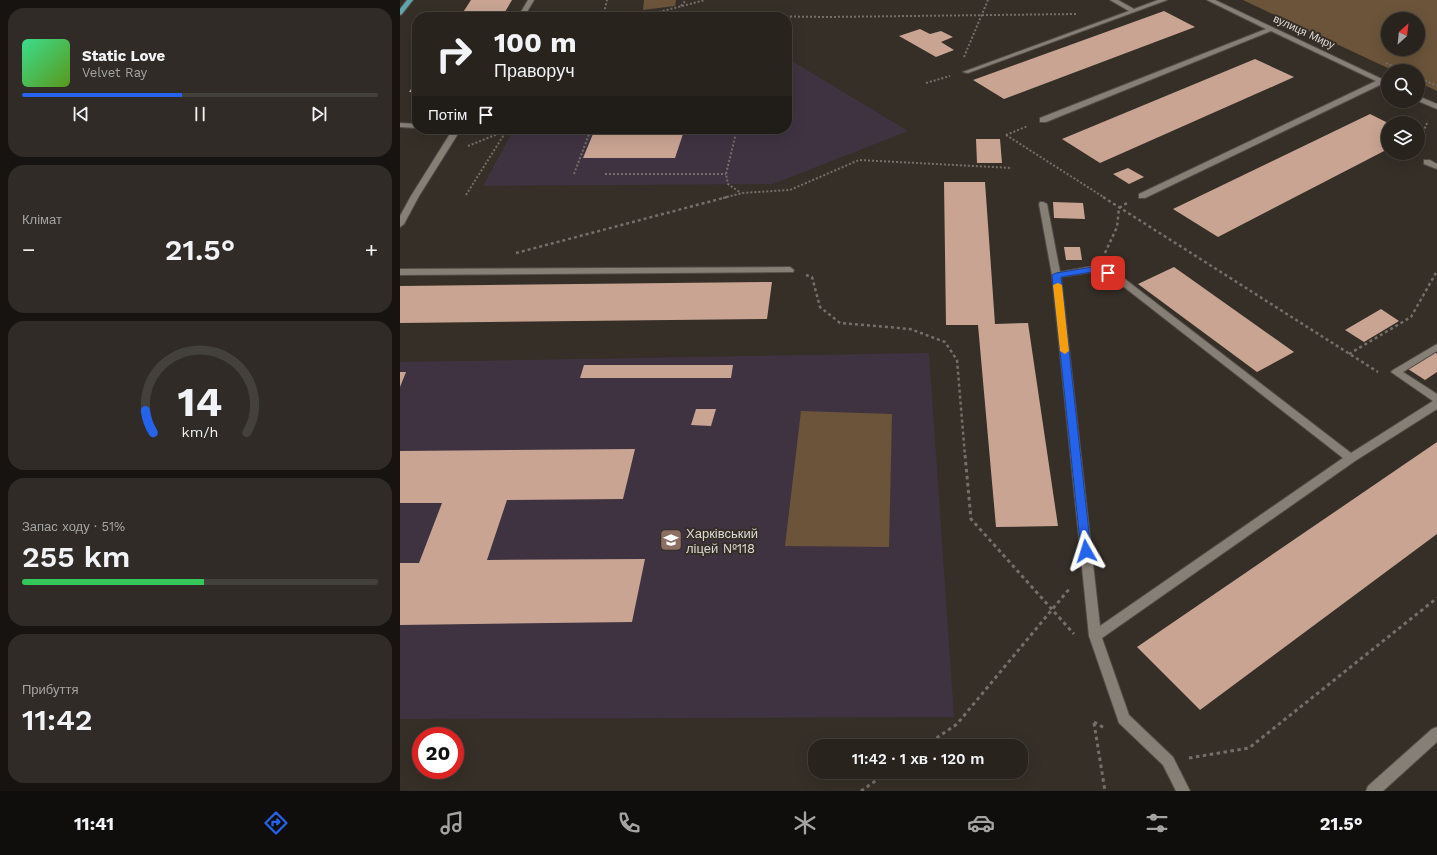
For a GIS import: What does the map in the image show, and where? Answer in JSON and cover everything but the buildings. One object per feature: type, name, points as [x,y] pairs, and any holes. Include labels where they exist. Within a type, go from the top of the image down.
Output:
[{"type":"main road","points":[[400,13],[410,0]]},
{"type":"street","points":[[524,12],[531,0]]},
{"type":"street","points":[[1113,0],[1134,11]]},
{"type":"street","points":[[966,72],[1164,0]]},
{"type":"street","name":"вулиця Миру","points":[[1210,0],[1381,81]]},
{"type":"street","points":[[1043,120],[1271,29]]},
{"type":"street","points":[[1142,196],[1381,85]]},
{"type":"street","points":[[1425,101],[1437,107]]},
{"type":"street","points":[[400,125],[412,126]]},
{"type":"street","points":[[400,224],[415,196],[454,134]]},
{"type":"street","points":[[1427,162],[1437,167]]},
{"type":"street","points":[[1043,204],[1056,275],[1095,636],[1124,719],[1168,761],[1183,791]]},
{"type":"street","points":[[1056,275],[1099,268],[1118,278],[1351,458]]},
{"type":"street","points":[[400,272],[790,270]]},
{"type":"street","points":[[1437,347],[1396,372],[1437,399]]},
{"type":"street","points":[[1095,636],[1351,458],[1437,404]]},
{"type":"street","points":[[1373,791],[1437,733]]},
{"type":"path","points":[[604,12],[607,0]]},
{"type":"path","points":[[680,6],[686,0]]},
{"type":"path","points":[[658,12],[705,0]]},
{"type":"path","points":[[957,74],[988,0]]},
{"type":"path","points":[[792,16],[1082,14]]},
{"type":"path","points":[[926,83],[966,72]]},
{"type":"path","points":[[1425,80],[1437,86]]},
{"type":"path","points":[[1043,120],[1006,135],[1381,374]]},
{"type":"path","points":[[1427,162],[1418,141],[1428,120]]},
{"type":"path","points":[[440,156],[500,134]]},
{"type":"path","points":[[466,196],[505,134]]},
{"type":"path","points":[[574,174],[590,134]]},
{"type":"path","points":[[735,134],[726,174],[728,184],[742,193]]},
{"type":"path","points":[[513,254],[742,193],[790,190],[859,160],[1012,168]]},
{"type":"path","points":[[605,174],[726,174]]},
{"type":"path","points":[[1099,268],[1117,226],[1119,208]]},
{"type":"path","points":[[790,270],[812,277],[820,307],[840,323],[910,329],[945,342],[957,360],[971,519],[1077,637]]},
{"type":"path","points":[[1349,354],[1411,317],[1437,271]]},
{"type":"path","points":[[935,739],[957,724],[1074,584]]},
{"type":"path","points":[[1168,761],[1249,748],[1437,598]]},
{"type":"path","points":[[1094,722],[1105,791]]},
{"type":"path","points":[[861,791],[878,779]]},
{"type":"shaded area","points":[[644,0],[676,0],[675,6],[643,10]]},
{"type":"shaded area","points":[[1243,0],[1437,0],[1437,91],[1425,85],[1425,64],[1381,65]]},
{"type":"shaded area","points":[[792,61],[908,131],[773,184],[483,186],[511,134],[792,134]]},
{"type":"shaded area","name":"Харківський ліцей №118","points":[[929,353],[954,717],[400,719],[400,362]]},
{"type":"shaded area","points":[[801,411],[892,414],[889,547],[785,546]]},
{"type":"slow traffic","points":[[1058,285],[1065,351]]},
{"type":"place","name":"Харківський ліцей №118","points":[[671,540]]},
{"type":"route","points":[[1086,551],[1056,275],[1099,268],[1108,273]]}]
